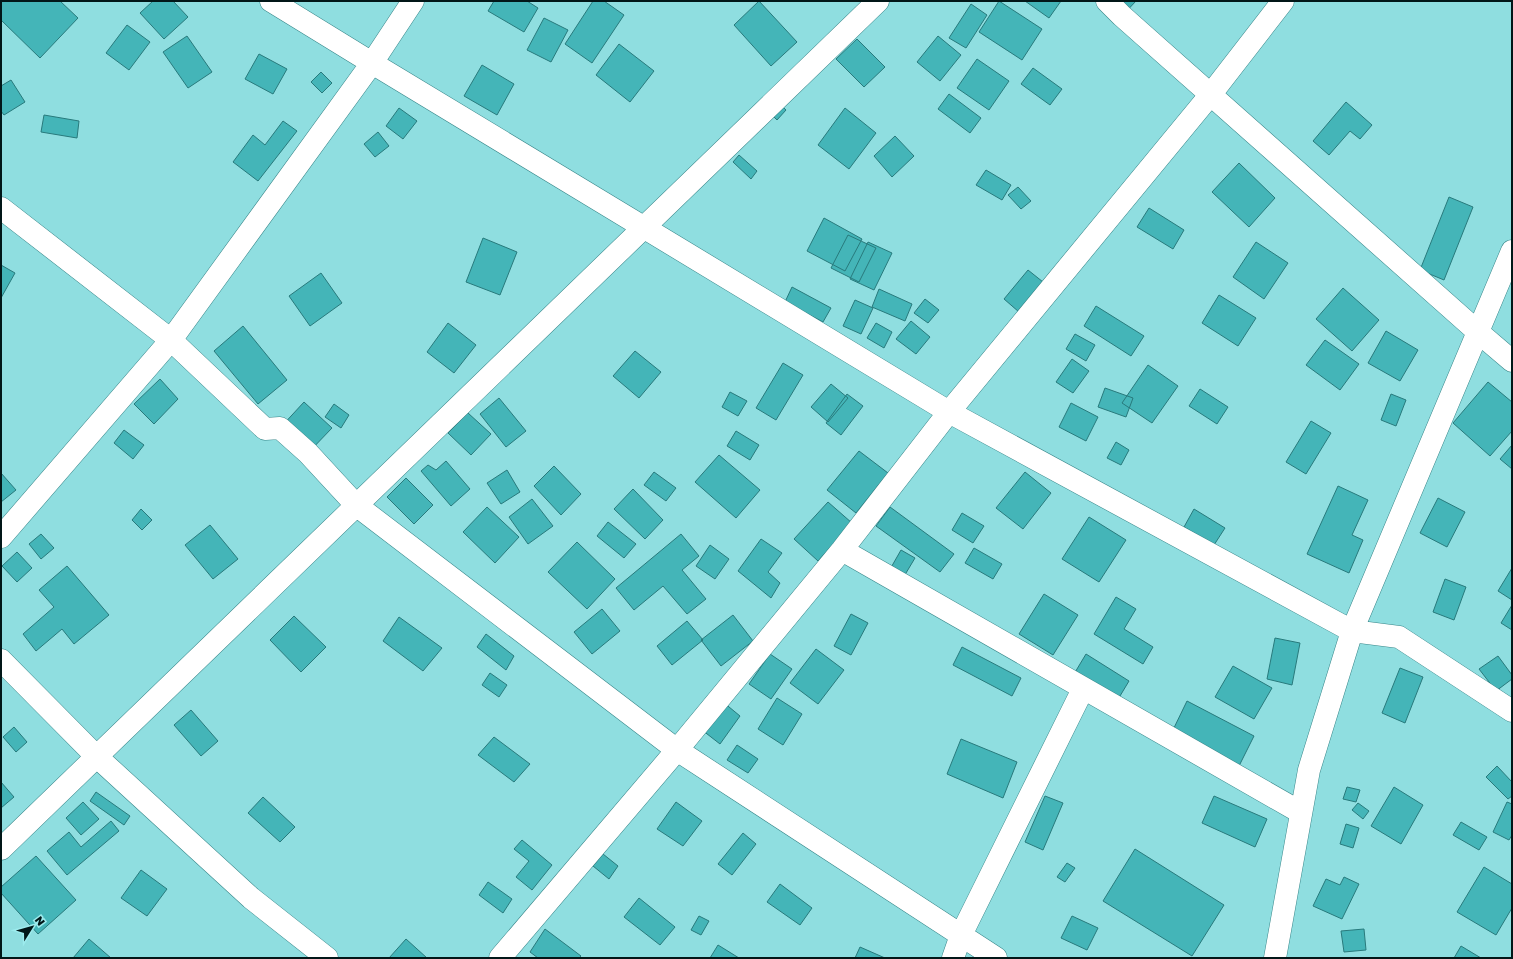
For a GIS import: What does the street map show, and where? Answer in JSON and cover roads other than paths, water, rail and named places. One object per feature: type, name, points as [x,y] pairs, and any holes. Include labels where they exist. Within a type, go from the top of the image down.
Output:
[{"type":"street","points":[[271,1],[949,412],[1352,631],[1398,637],[1512,711]]},
{"type":"street","points":[[1,537],[171,340],[372,63],[413,1]]},
{"type":"street","points":[[1,848],[878,1]]},
{"type":"street","points":[[1107,1],[1122,16],[1512,361]]},
{"type":"street","points":[[500,958],[677,750],[842,550],[949,412],[1211,94],[1283,1]]},
{"type":"street","points":[[1,208],[171,340],[265,429],[280,428],[308,453],[356,505],[677,750],[996,958]]},
{"type":"street","points":[[1275,958],[1300,812],[1309,770],[1352,631],[1512,251]]},
{"type":"street","points":[[842,550],[1300,812]]},
{"type":"street","points":[[1,660],[96,756],[251,898],[327,958]]},
{"type":"street","points":[[953,958],[961,935],[1083,689]]}]
